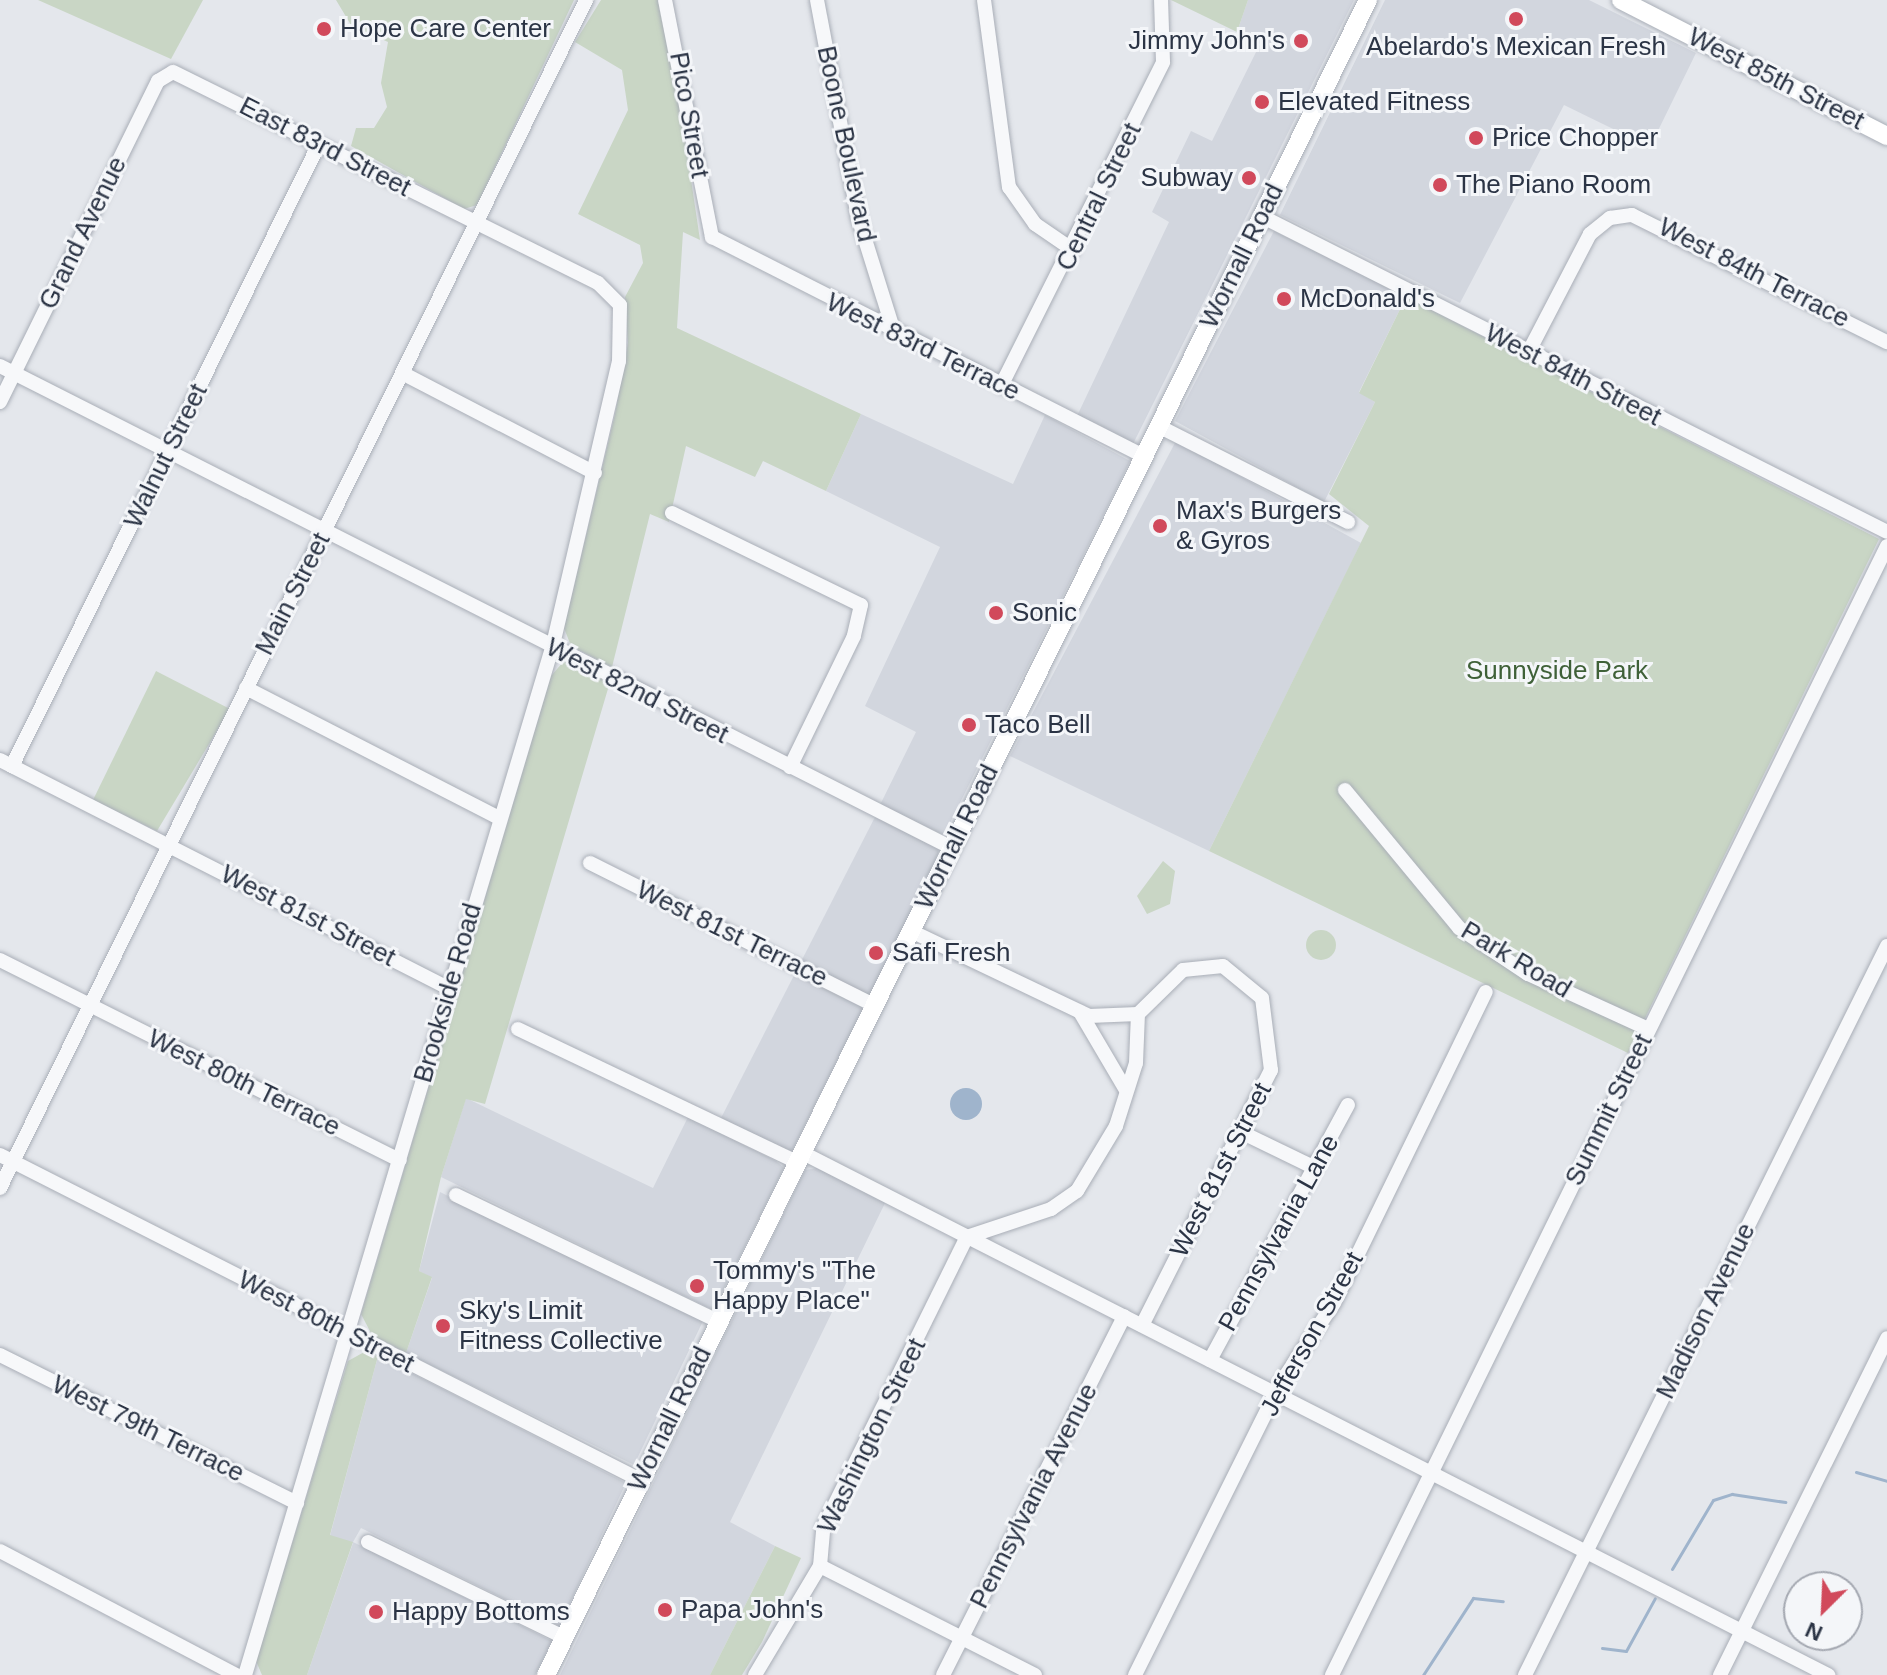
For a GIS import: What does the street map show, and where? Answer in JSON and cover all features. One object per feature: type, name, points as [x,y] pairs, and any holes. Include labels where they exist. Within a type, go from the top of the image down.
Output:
[{"type":"main road","name":"Wornall Road","points":[[546,1675],[1368,0]]},
{"type":"main road","name":"West 85th Street","points":[[1621,0],[1887,136]]},
{"type":"street","name":"Main Street","points":[[0,1188],[6,1158],[89,1006],[404,374],[586,0]]},
{"type":"street","name":"Pico Street","points":[[665,0],[709,230]]},
{"type":"street","name":"Boone Boulevard","points":[[817,0],[858,217],[894,332]]},
{"type":"street","points":[[984,0],[1009,187],[1035,224],[1073,250]]},
{"type":"street","name":"Central Street","points":[[1001,386],[1073,250],[1163,62],[1161,0]]},
{"type":"street","name":"East 83rd Street","points":[[173,72],[598,283],[620,305]]},
{"type":"street","name":"Grand Avenue","points":[[0,402],[158,81],[173,72]]},
{"type":"street","name":"Walnut Street","points":[[6,763],[168,451],[318,146]]},
{"type":"street","name":"West 84th Street","points":[[1261,216],[1887,532]]},
{"type":"street","name":"West 84th Terrace","points":[[1528,353],[1590,234],[1619,217],[1645,217],[1887,342]]},
{"type":"street","name":"West 83rd Terrace","points":[[709,230],[725,249],[1143,456]]},
{"type":"street","name":"Brookside Road","points":[[245,1675],[552,648],[619,361],[620,305]]},
{"type":"street","name":"West 82nd Street","points":[[0,366],[952,848]]},
{"type":"street","points":[[404,374],[595,473]]},
{"type":"street","points":[[1158,426],[1348,522]]},
{"type":"street","points":[[672,513],[861,605],[854,636],[790,767]]},
{"type":"street","name":"Summit Street","points":[[1332,1675],[1887,546]]},
{"type":"street","points":[[246,688],[499,818]]},
{"type":"street","name":"West 81st Street","points":[[6,763],[448,988]]},
{"type":"street","name":"Park Road","points":[[1345,790],[1459,928],[1528,974],[1648,1029]]},
{"type":"street","name":"West 81st Terrace","points":[[590,863],[874,1005]]},
{"type":"street","points":[[911,931],[1080,1012],[1106,1019],[1138,1014],[1136,1063],[1099,1161],[1077,1191],[1051,1209],[967,1237]]},
{"type":"street","name":"Madison Avenue","points":[[1525,1675],[1887,946]]},
{"type":"street","name":"West 80th Terrace","points":[[0,960],[400,1160]]},
{"type":"street","name":"West 81st Street","points":[[1138,1014],[1160,986],[1195,966],[1223,966],[1256,987],[1272,1035],[1271,1070],[1142,1325]]},
{"type":"street","name":"Jefferson Street","points":[[1135,1675],[1277,1393],[1334,1303],[1486,992]]},
{"type":"street","points":[[1080,1012],[1126,1090]]},
{"type":"street","points":[[518,1029],[967,1237],[1828,1675]]},
{"type":"street","name":"Pennsylvania Lane","points":[[1210,1360],[1348,1105]]},
{"type":"street","points":[[1241,1132],[1315,1168]]},
{"type":"street","name":"West 80th Street","points":[[6,1158],[640,1480]]},
{"type":"street","points":[[456,1195],[718,1321]]},
{"type":"street","name":"Washington Street","points":[[755,1675],[820,1566],[823,1528],[967,1237]]},
{"type":"street","name":"Pennsylvania Avenue","points":[[943,1675],[1124,1316]]},
{"type":"street","points":[[1720,1675],[1887,1338]]},
{"type":"street","name":"West 79th Terrace","points":[[0,1355],[297,1503]]},
{"type":"street","points":[[368,1542],[564,1637]]},
{"type":"street","points":[[0,1551],[236,1675]]},
{"type":"street","points":[[820,1566],[1035,1675]]},
{"type":"shaded area","points":[[1248,0],[1354,0],[1133,444],[1077,416],[1169,222],[1152,212],[1191,131],[1212,141],[1260,44],[1237,32]]},
{"type":"shaded area","points":[[1385,0],[1589,0],[1696,53],[1650,147],[1564,105],[1460,303],[1280,215]]},
{"type":"shaded area","points":[[1274,231],[1406,297],[1359,392],[1375,402],[1324,502],[1175,421]]},
{"type":"shaded area","points":[[861,414],[1013,484],[1045,415],[1130,461],[944,835],[880,805],[916,732],[865,706],[940,547],[826,491]]},
{"type":"shaded area","points":[[1176,441],[1361,543],[1209,851],[1010,756]]},
{"type":"shaded area","points":[[875,817],[938,849],[938,858],[792,1151],[721,1118]]},
{"type":"shaded area","points":[[466,1098],[653,1188],[688,1117],[776,1161],[784,1168],[713,1310],[441,1177]]},
{"type":"shaded area","points":[[817,1168],[886,1201],[730,1522],[775,1546],[710,1675],[560,1675],[805,1170]]},
{"type":"shaded area","points":[[440,1192],[703,1321],[634,1465],[406,1353],[432,1278],[419,1271]]},
{"type":"shaded area","points":[[378,1356],[626,1483],[559,1626],[361,1528],[353,1542],[552,1641],[535,1675],[307,1675],[353,1543],[330,1536]]},
{"type":"green space","points":[[38,0],[203,0],[171,59]]},
{"type":"green space","points":[[336,0],[574,0],[477,205],[464,209],[351,146],[356,128],[374,128],[387,107],[381,83],[388,42],[351,25]]},
{"type":"green space","points":[[601,0],[658,0],[673,58],[700,240],[683,232],[677,328],[861,414],[826,491],[763,461],[755,477],[686,446],[669,522],[650,514],[612,667],[571,646],[564,628],[615,414],[628,343],[625,297],[643,263],[640,245],[578,214],[628,110],[622,70],[575,42]]},
{"type":"green space","points":[[1171,0],[1248,0],[1237,32]]},
{"type":"green space","name":"Sunnyside Park","points":[[1406,297],[1879,539],[1628,1053],[1209,851],[1369,526],[1329,494],[1375,402],[1359,393]]},
{"type":"green space","points":[[564,661],[610,682],[485,1104],[466,1099],[441,1177],[419,1271],[432,1277],[406,1353],[372,1335],[361,1314],[551,676]]},
{"type":"green space","points":[[156,671],[230,709],[157,831],[93,800]]},
{"type":"green space","points":[[1163,861],[1175,871],[1170,904],[1147,914],[1137,896]]},
{"type":"green space","points":[[1321,930],[1332,934],[1336,945],[1332,956],[1321,960],[1310,956],[1306,945],[1310,934]]},
{"type":"green space","points":[[366,1351],[378,1356],[330,1535],[353,1542],[307,1675],[262,1675],[256,1661],[348,1361]]},
{"type":"green space","points":[[775,1546],[801,1558],[762,1642],[742,1675],[710,1675]]},
{"type":"water","points":[[966,1088],[977,1093],[982,1104],[977,1115],[966,1120],[955,1115],[950,1104],[955,1093]]},
{"type":"waterway","points":[[1856,1472],[1887,1481]]},
{"type":"waterway","points":[[1672,1569],[1713,1500],[1732,1494],[1785,1502]]},
{"type":"waterway","points":[[1423,1675],[1473,1598],[1503,1601]]},
{"type":"waterway","points":[[1602,1648],[1626,1651],[1655,1598]]},
{"type":"place","name":"Abelardo's Mexican Fresh","points":[[1516,19]]},
{"type":"place","name":"Hope Care Center","points":[[324,29]]},
{"type":"place","name":"Jimmy John's","points":[[1301,41]]},
{"type":"place","name":"Elevated Fitness","points":[[1262,102]]},
{"type":"place","name":"Price Chopper","points":[[1476,138]]},
{"type":"place","name":"Subway","points":[[1249,178]]},
{"type":"place","name":"The Piano Room","points":[[1440,185]]},
{"type":"place","name":"McDonald's","points":[[1284,299]]},
{"type":"place","name":"Max's Burgers & Gyros","points":[[1160,526]]},
{"type":"place","name":"Sonic","points":[[996,613]]},
{"type":"place","name":"Taco Bell","points":[[969,725]]},
{"type":"place","name":"Safi Fresh","points":[[876,953]]},
{"type":"place","name":"Tommy's \"The Happy Place\"","points":[[697,1286]]},
{"type":"place","name":"Sky's Limit Fitness Collective","points":[[443,1326]]},
{"type":"place","name":"Papa John's","points":[[665,1610]]},
{"type":"place","name":"Happy Bottoms","points":[[376,1612]]}]
